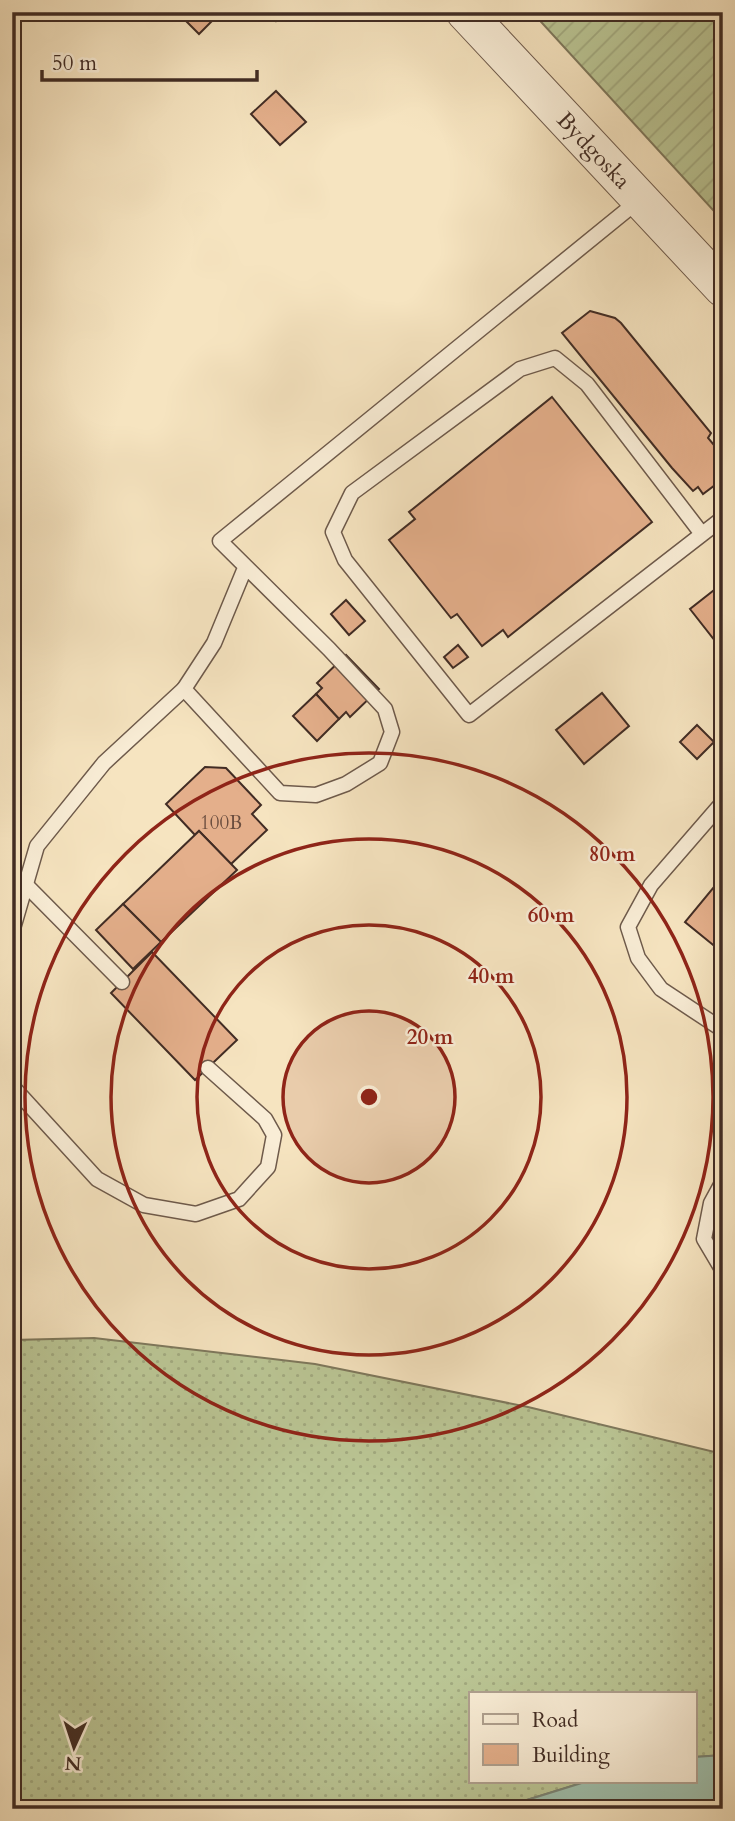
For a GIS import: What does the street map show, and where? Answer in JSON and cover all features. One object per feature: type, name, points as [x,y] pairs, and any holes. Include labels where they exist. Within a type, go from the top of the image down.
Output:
[{"type":"street","name":"Bydgoska","points":[[465,12],[723,288]]},
{"type":"lane","points":[[184,688],[280,793],[316,794],[346,784],[380,763],[392,732],[385,709],[220,541],[640,199]]},
{"type":"lane","points":[[702,534],[587,384],[555,358],[520,369],[352,493],[333,532],[345,560],[469,715],[723,518]]},
{"type":"lane","points":[[12,932],[37,846],[104,763],[184,688],[214,643],[245,568]]},
{"type":"lane","points":[[723,802],[651,885],[628,927],[638,958],[662,989],[723,1030]]},
{"type":"lane","points":[[26,885],[122,982]]},
{"type":"lane","points":[[12,1086],[97,1179],[144,1205],[197,1214],[239,1199],[268,1167],[274,1135],[265,1119],[208,1068]]},
{"type":"lane","points":[[723,1181],[710,1203],[704,1238],[723,1271]]},
{"type":"shaded area","points":[[532,12],[723,12],[723,221]]},
{"type":"shaded area","points":[[94,1338],[315,1364],[528,1407],[723,1454],[723,1755],[696,1757],[696,1692],[469,1692],[469,1783],[582,1783],[527,1800],[514,1809],[12,1809],[12,1340]]},
{"type":"shaded area","points":[[723,1755],[723,1809],[514,1809],[527,1800],[582,1783],[696,1783],[696,1757]]},
{"type":"building","points":[[196,12],[208,12],[214,19],[199,34],[186,21]]},
{"type":"building","points":[[268,12],[286,12],[276,21]]},
{"type":"building","points":[[276,91],[306,122],[280,145],[251,114]]},
{"type":"building","points":[[590,311],[615,318],[621,323],[711,433],[708,438],[723,452],[723,479],[703,494],[698,487],[693,491],[672,468],[562,333]]},
{"type":"building","points":[[552,397],[652,522],[508,637],[503,630],[482,646],[457,614],[451,618],[389,540],[415,519],[409,512]]},
{"type":"building","points":[[723,583],[723,651],[690,609]]},
{"type":"building","points":[[346,600],[365,621],[349,635],[331,614]]},
{"type":"building","points":[[458,645],[468,657],[453,668],[444,657]]},
{"type":"building","points":[[346,655],[379,689],[350,717],[346,712],[339,719],[316,694],[322,688],[317,683]]},
{"type":"building","points":[[602,693],[629,726],[584,764],[556,730]]},
{"type":"building","points":[[316,694],[339,719],[317,741],[293,716]]},
{"type":"building","points":[[697,725],[714,742],[697,759],[680,742]]},
{"type":"building","points":[[205,767],[226,768],[261,805],[252,814],[267,830],[231,864],[199,831],[195,835],[166,804]]},
{"type":"building","points":[[199,831],[237,870],[161,942],[123,904]]},
{"type":"building","points":[[723,876],[723,953],[685,922]]},
{"type":"building","points":[[123,904],[161,942],[133,969],[96,930]]},
{"type":"building","points":[[152,952],[237,1040],[195,1080],[111,993]]}]
